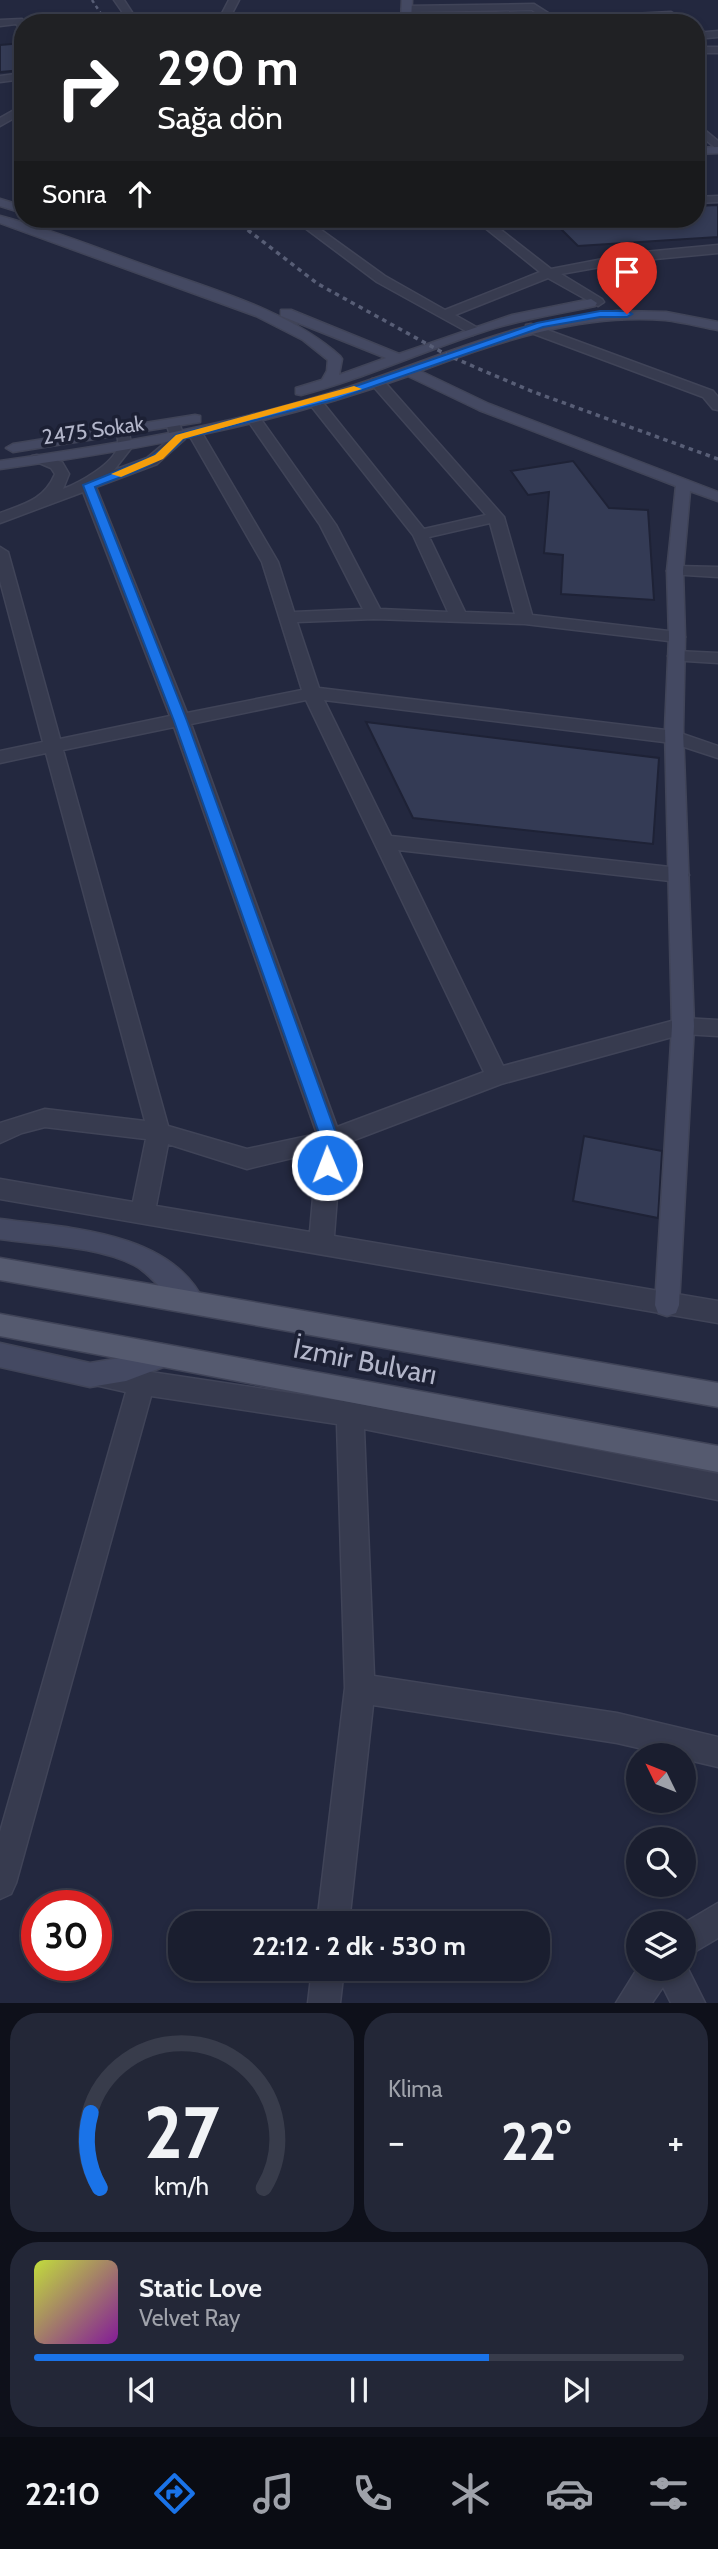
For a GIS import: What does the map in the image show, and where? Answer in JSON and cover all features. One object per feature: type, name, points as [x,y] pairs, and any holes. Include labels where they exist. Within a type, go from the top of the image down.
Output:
[{"type":"main road","points":[[27,228],[117,258],[292,329],[325,348],[335,359],[334,371],[327,384]]},
{"type":"main road","points":[[82,233],[398,358]]},
{"type":"main road","name":"2475 Sokak","points":[[183,431],[551,307],[598,302],[668,303],[706,309]]},
{"type":"main road","name":"2475 Sokak","points":[[0,450],[124,440],[253,418],[377,382],[531,328],[600,314],[654,314],[718,326]]},
{"type":"main road","points":[[408,371],[484,407],[718,497]]},
{"type":"main road","name":"2475 Sokak","points":[[0,465],[37,460],[124,440]]},
{"type":"main road","points":[[667,1305],[683,1026],[674,737],[675,572],[683,485]]},
{"type":"main road","points":[[0,1229],[122,1249],[159,1268],[192,1303]]},
{"type":"main road","name":"İzmir Bulvarı","points":[[0,1269],[718,1395]]},
{"type":"main road","name":"İzmir Bulvarı","points":[[0,1325],[718,1459]]},
{"type":"main road","points":[[0,1355],[90,1375],[126,1369],[162,1356]]},
{"type":"street","points":[[407,4],[534,7],[544,14]]},
{"type":"street","points":[[705,135],[718,148]]},
{"type":"street","points":[[311,228],[381,279],[474,331]]},
{"type":"street","points":[[492,228],[549,273],[598,302]]},
{"type":"street","points":[[444,315],[549,273],[634,257],[718,250]]},
{"type":"street","points":[[531,328],[708,394],[718,406]]},
{"type":"street","points":[[377,382],[496,517],[525,619]]},
{"type":"street","points":[[315,402],[421,534],[459,617]]},
{"type":"street","points":[[253,418],[328,525],[374,614]]},
{"type":"street","points":[[0,518],[152,461],[168,451],[183,431],[270,562],[312,693],[497,1076]]},
{"type":"street","points":[[89,485],[110,466],[124,440]]},
{"type":"street","points":[[37,460],[57,465],[62,474],[56,489],[42,502]]},
{"type":"street","points":[[89,485],[181,721],[330,1139],[321,1243]]},
{"type":"street","points":[[421,534],[496,517]]},
{"type":"street","points":[[0,552],[159,1132],[143,1212]]},
{"type":"street","points":[[675,572],[718,572]]},
{"type":"street","points":[[288,617],[374,614],[525,619],[676,647],[718,659]]},
{"type":"street","points":[[0,757],[312,693],[674,737],[718,752]]},
{"type":"street","points":[[383,842],[678,875]]},
{"type":"street","points":[[0,1134],[16,1125],[45,1118],[159,1132],[247,1159],[296,1150],[330,1139],[497,1076],[683,1026],[718,1028]]},
{"type":"street","points":[[0,1189],[718,1312]]},
{"type":"street","points":[[90,1375],[350,1413],[718,1488]]},
{"type":"street","points":[[0,1883],[142,1381]]},
{"type":"street","points":[[334,1911],[360,1688],[350,1413]]},
{"type":"street","points":[[360,1688],[617,1728],[718,1752]]},
{"type":"street","points":[[696,1934],[718,1919]]},
{"type":"street","points":[[324,2003],[327,1981]]},
{"type":"street","points":[[632,2003],[648,1981]]},
{"type":"street","points":[[677,1981],[689,2003]]},
{"type":"building","points":[[14,44],[14,71],[0,72],[0,45]]},
{"type":"building","points":[[718,205],[718,237],[578,246],[560,228],[705,228],[705,206]]},
{"type":"building","points":[[573,461],[609,508],[648,510],[654,600],[561,594],[563,555],[544,553],[549,492],[528,495],[511,471]]},
{"type":"building","points":[[366,722],[659,758],[653,844],[413,818]]},
{"type":"building","points":[[584,1136],[662,1151],[658,1218],[573,1201]]},
{"type":"railway","points":[[92,0],[101,14]]},
{"type":"railway","points":[[246,228],[318,284],[449,356],[531,391],[718,459]]},
{"type":"slow traffic","points":[[117,474],[159,457],[168,451],[179,437],[357,389]]},
{"type":"route","points":[[327,1165],[330,1139],[181,721],[89,485],[152,461],[168,451],[179,437],[334,397],[541,325],[600,314],[627,314]]}]
